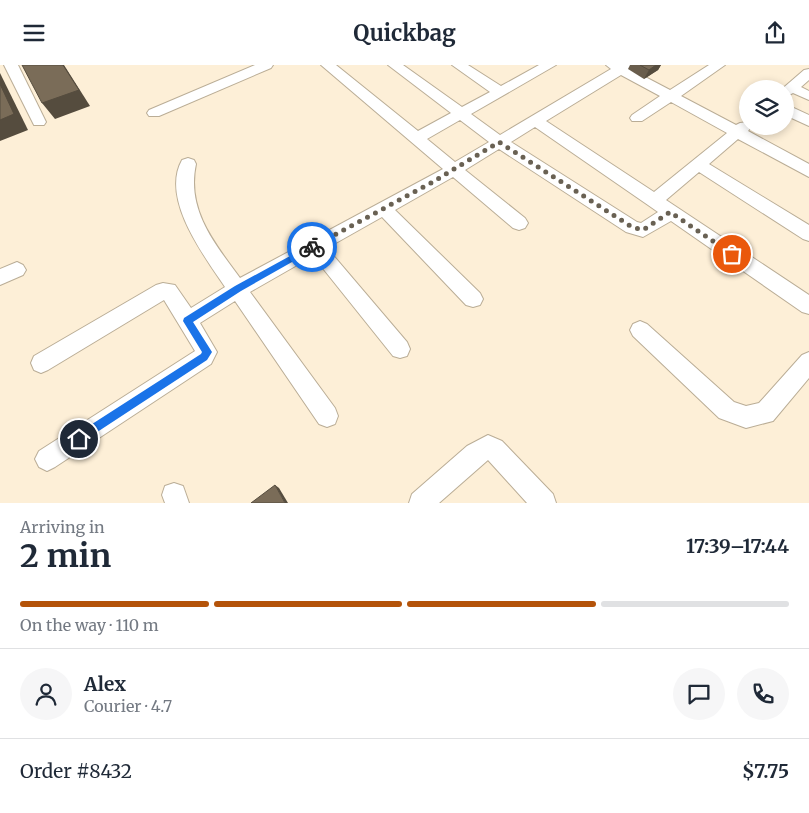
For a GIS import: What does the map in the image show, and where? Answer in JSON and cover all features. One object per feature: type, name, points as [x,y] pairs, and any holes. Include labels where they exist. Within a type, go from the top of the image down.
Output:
[{"type":"street","points":[[11,65],[39,123]]},
{"type":"street","points":[[154,113],[266,65]]},
{"type":"street","points":[[328,65],[519,223]]},
{"type":"street","points":[[395,65],[499,142],[632,227],[643,230],[670,212]]},
{"type":"street","points":[[460,65],[500,92]]},
{"type":"street","points":[[522,65],[535,73]]},
{"type":"street","points":[[416,139],[549,65]]},
{"type":"street","points":[[637,118],[718,65]]},
{"type":"street","points":[[187,321],[238,289],[453,170],[621,66],[671,95],[739,127]]},
{"type":"street","points":[[794,85],[809,73]]},
{"type":"street","points":[[794,92],[809,96]]},
{"type":"street","points":[[794,114],[809,121]]},
{"type":"street","points":[[535,120],[809,306]]},
{"type":"street","points":[[654,201],[739,130]]},
{"type":"street","points":[[753,135],[809,171]]},
{"type":"street","points":[[188,164],[184,177],[190,212],[202,239],[327,416]]},
{"type":"street","points":[[698,164],[809,234]]},
{"type":"street","points":[[384,209],[473,299]]},
{"type":"street","points":[[314,246],[400,349]]},
{"type":"street","points":[[0,277],[17,270]]},
{"type":"street","points":[[42,363],[163,291],[168,291],[172,295],[207,352],[204,357],[47,459]]},
{"type":"street","points":[[640,330],[727,410],[746,417],[765,413],[809,362]]},
{"type":"street","points":[[421,503],[475,455],[488,447],[494,449],[544,503]]},
{"type":"building","points":[[22,65],[63,65],[79,90],[42,103]]},
{"type":"building","points":[[640,65],[656,65],[649,70]]},
{"type":"building","points":[[0,84],[14,114],[0,120]]},
{"type":"building","points":[[275,485],[285,503],[251,503]]},
{"type":"way so far","points":[[312,247],[431,183],[499,142],[632,227],[643,230],[670,212],[732,254]]},
{"type":"route","points":[[79,439],[204,357],[207,352],[187,321],[238,289],[312,247]]}]
